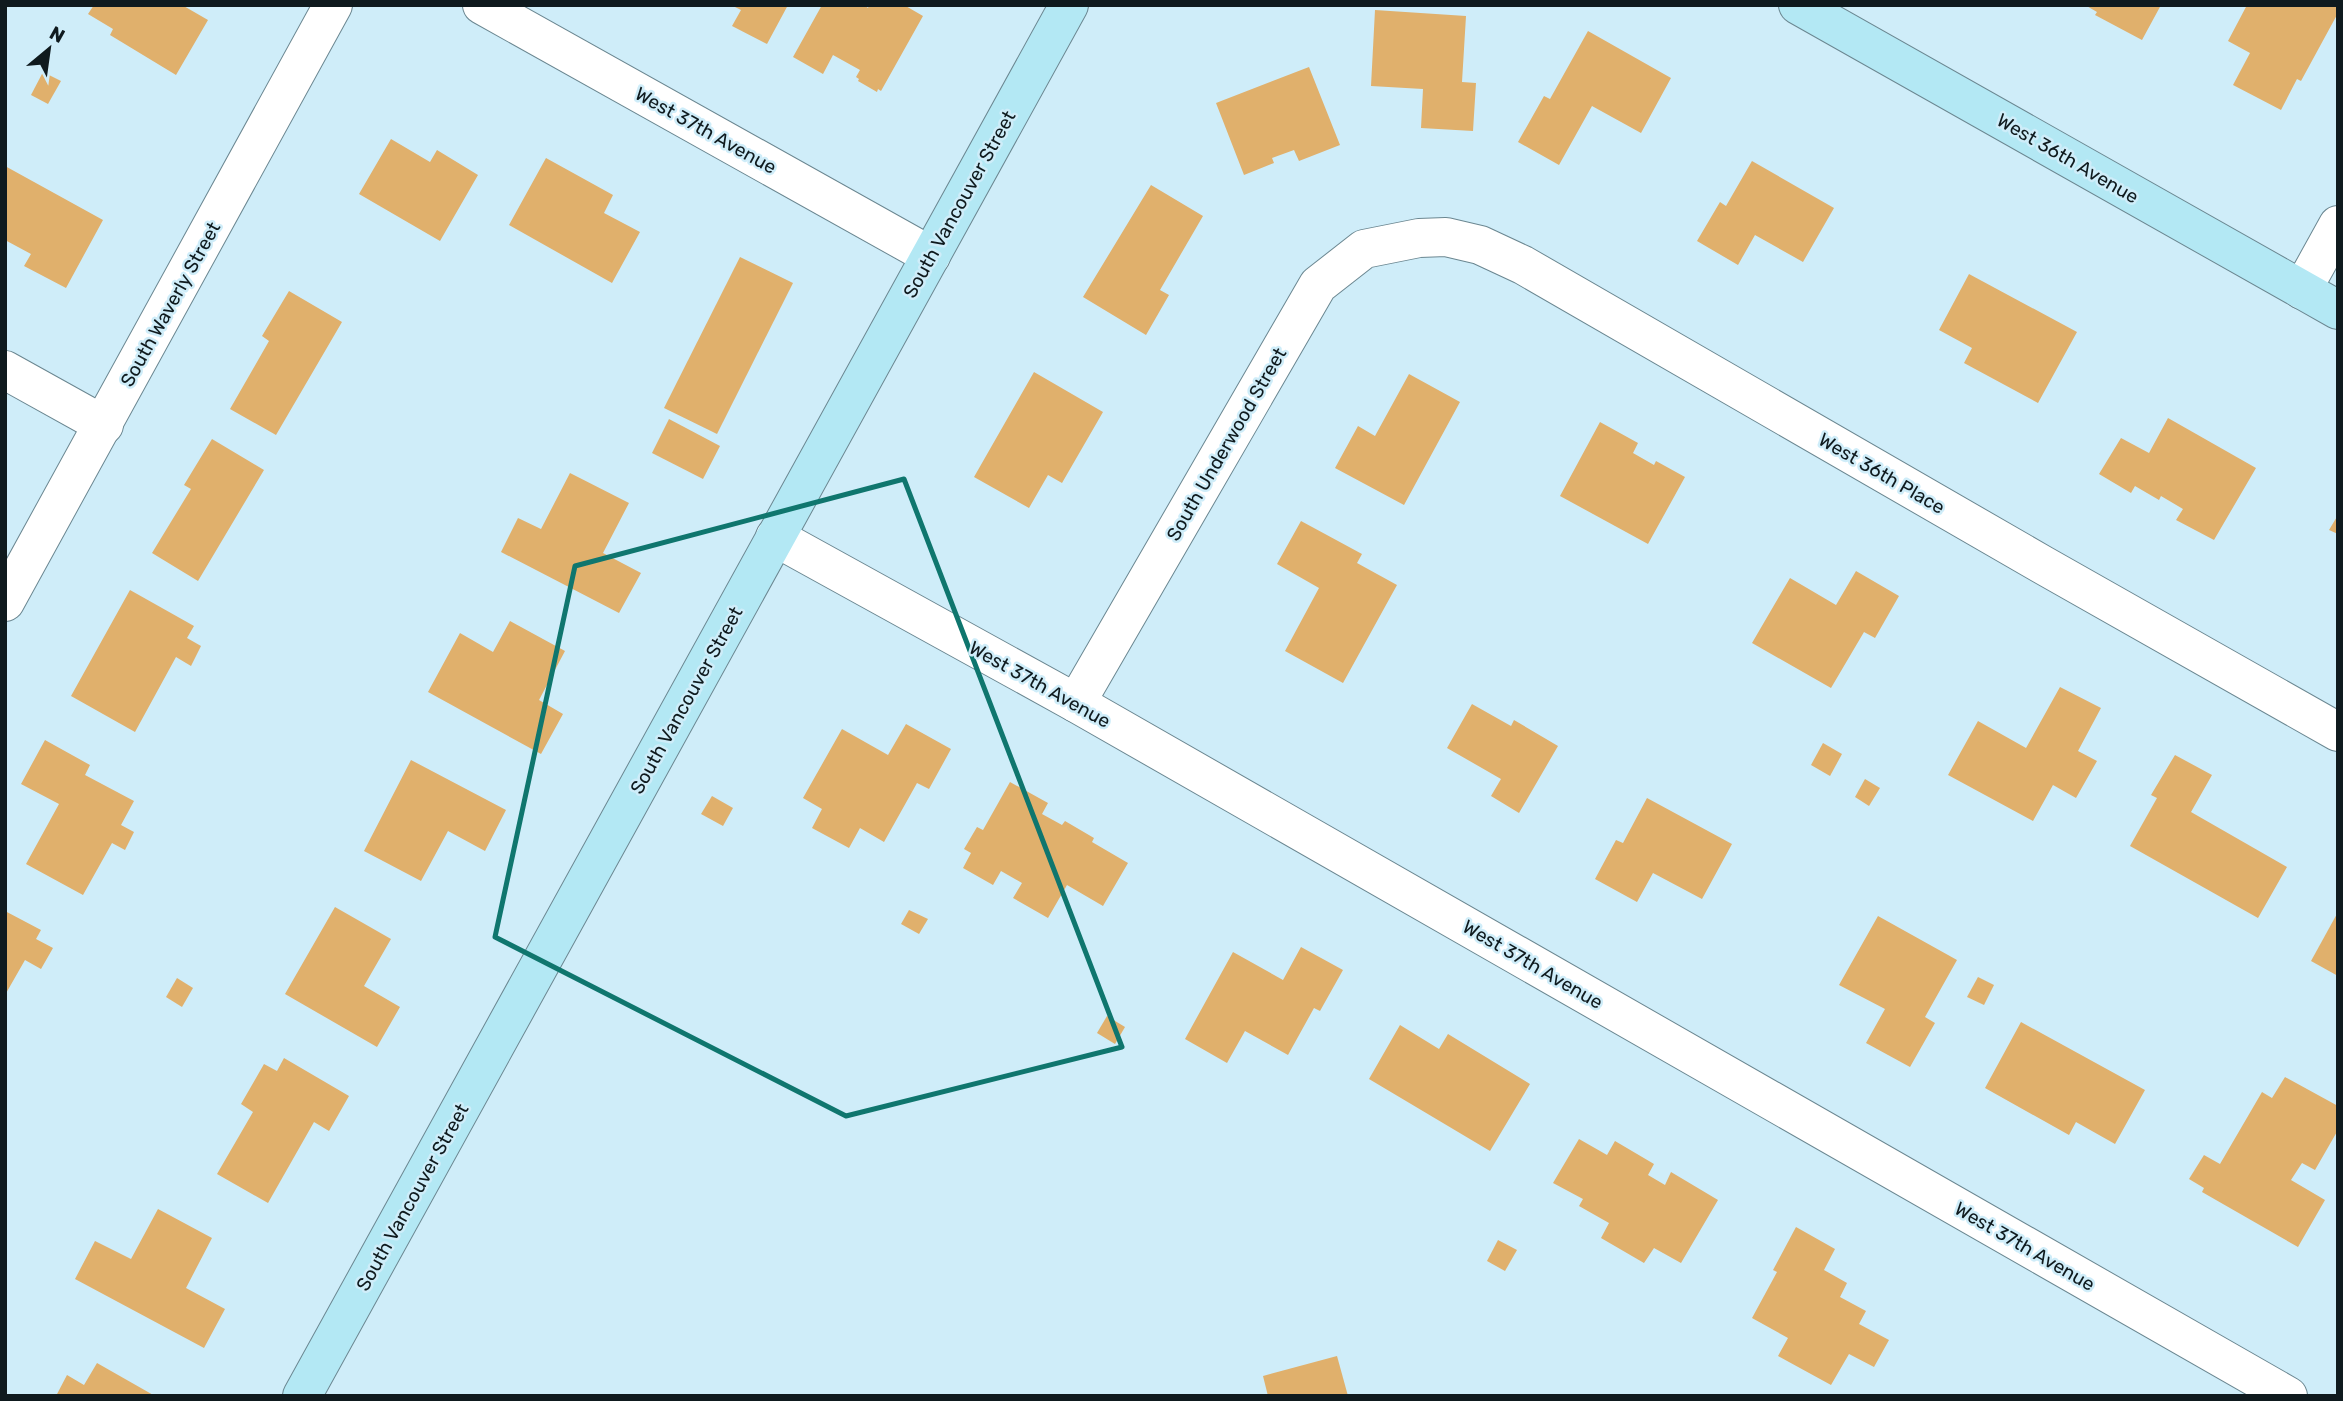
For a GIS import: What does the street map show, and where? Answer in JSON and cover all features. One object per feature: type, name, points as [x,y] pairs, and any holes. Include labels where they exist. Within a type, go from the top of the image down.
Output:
[{"type":"street","name":"South Waverly Street","points":[[5,602],[333,5]]},
{"type":"street","name":"West 37th Avenue","points":[[482,5],[931,256]]},
{"type":"street","name":"South Vancouver Street","points":[[302,1396],[1069,5]]},
{"type":"street","name":"West 36th Avenue","points":[[1798,5],[2338,310]]},
{"type":"street","points":[[2302,290],[2338,225]]},
{"type":"street","name":"West 36th Place","points":[[1419,238],[1446,237],[1480,245],[1522,265],[2338,732]]},
{"type":"street","name":"South Underwood Street","points":[[1076,703],[1318,285],[1364,249],[1419,238]]},
{"type":"street","points":[[5,370],[104,425]]},
{"type":"street","name":"West 37th Avenue","points":[[775,537],[1076,703],[2288,1396]]},
{"type":"highlighted area","points":[[904,479],[1122,1047],[846,1116],[495,937],[575,566]]},
{"type":"building","points":[[94,5],[182,5],[208,20],[176,75],[110,35],[113,29],[88,14]]},
{"type":"building","points":[[731,5],[788,5],[767,44],[732,26],[741,10]]},
{"type":"building","points":[[822,5],[864,5],[868,8],[869,5],[904,5],[923,16],[881,91],[878,89],[877,92],[858,81],[856,77],[860,70],[833,55],[823,74],[793,57]]},
{"type":"building","points":[[2085,5],[2161,5],[2142,40],[2095,15],[2097,12]]},
{"type":"building","points":[[2247,5],[2338,5],[2338,13],[2301,81],[2297,79],[2281,110],[2233,85],[2250,53],[2228,41]]},
{"type":"building","points":[[1375,10],[1466,16],[1462,82],[1476,83],[1473,131],[1421,128],[1423,89],[1371,86]]},
{"type":"building","points":[[1588,31],[1671,78],[1641,133],[1592,106],[1559,165],[1518,142],[1544,96],[1550,99]]},
{"type":"building","points":[[1309,67],[1340,145],[1299,161],[1294,150],[1272,158],[1274,163],[1244,175],[1216,103]]},
{"type":"building","points":[[43,72],[61,81],[48,104],[31,95]]},
{"type":"building","points":[[391,139],[430,162],[437,150],[478,175],[440,241],[359,194]]},
{"type":"building","points":[[546,158],[613,195],[604,213],[640,232],[612,283],[509,225]]},
{"type":"building","points":[[1752,161],[1834,208],[1803,262],[1755,235],[1738,265],[1697,241],[1720,202],[1726,206]]},
{"type":"building","points":[[5,166],[103,220],[66,288],[24,266],[31,254],[5,240]]},
{"type":"building","points":[[1151,185],[1203,216],[1160,290],[1169,295],[1146,335],[1083,297]]},
{"type":"building","points":[[740,257],[793,283],[717,434],[664,408]]},
{"type":"building","points":[[1969,274],[2077,332],[2038,403],[1964,363],[1972,348],[1939,330]]},
{"type":"building","points":[[289,291],[342,322],[276,435],[230,409],[269,341],[262,336]]},
{"type":"building","points":[[1034,372],[1103,412],[1062,483],[1048,475],[1029,508],[974,477]]},
{"type":"building","points":[[1409,374],[1460,402],[1404,505],[1335,468],[1358,426],[1375,436]]},
{"type":"building","points":[[2168,418],[2256,468],[2214,540],[2176,520],[2183,509],[2161,496],[2159,500],[2135,486],[2131,493],[2099,474],[2121,438],[2149,453]]},
{"type":"building","points":[[669,419],[720,446],[703,479],[652,453]]},
{"type":"building","points":[[1600,422],[1638,443],[1633,453],[1654,465],[1656,461],[1685,477],[1648,544],[1560,496]]},
{"type":"building","points":[[212,439],[264,470],[198,581],[152,553],[191,489],[184,485]]},
{"type":"building","points":[[570,473],[629,503],[603,553],[641,573],[619,613],[501,552],[518,518],[541,529]]},
{"type":"building","points":[[2338,515],[2338,534],[2329,530]]},
{"type":"building","points":[[1301,521],[1362,554],[1357,563],[1397,585],[1343,683],[1285,651],[1319,588],[1277,564]]},
{"type":"building","points":[[1856,571],[1899,596],[1875,638],[1864,632],[1831,688],[1752,643],[1790,578],[1836,605]]},
{"type":"building","points":[[130,590],[194,626],[187,638],[201,646],[191,666],[176,657],[135,732],[71,696]]},
{"type":"building","points":[[510,621],[565,651],[539,700],[563,714],[541,754],[428,692],[460,633],[493,652]]},
{"type":"building","points":[[2060,687],[2101,708],[2078,751],[2097,761],[2076,798],[2053,785],[2033,821],[1948,775],[1978,721],[2026,748]]},
{"type":"building","points":[[1472,704],[1511,726],[1514,720],[1558,746],[1519,813],[1491,796],[1501,779],[1447,748]]},
{"type":"building","points":[[906,724],[951,749],[929,789],[917,783],[884,842],[860,828],[849,848],[812,828],[822,809],[803,798],[842,729],[888,755]]},
{"type":"building","points":[[45,740],[90,765],[85,775],[134,801],[121,825],[134,832],[125,850],[112,843],[83,895],[26,864],[59,804],[21,784]]},
{"type":"building","points":[[1823,743],[1842,754],[1830,776],[1811,765]]},
{"type":"building","points":[[2175,755],[2212,775],[2191,812],[2287,867],[2258,918],[2130,846],[2157,798],[2151,795]]},
{"type":"building","points":[[411,760],[506,810],[485,851],[448,831],[421,881],[364,851]]},
{"type":"building","points":[[1865,779],[1880,788],[1869,806],[1855,797]]},
{"type":"building","points":[[1010,782],[1048,803],[1042,814],[1062,825],[1065,821],[1094,838],[1092,842],[1128,863],[1103,906],[1067,885],[1048,918],[1013,898],[1022,883],[1001,871],[993,885],[963,868],[971,853],[964,849],[977,827],[983,830]]},
{"type":"building","points":[[712,796],[733,808],[723,826],[701,814]]},
{"type":"building","points":[[1647,798],[1732,844],[1702,899],[1653,873],[1637,902],[1595,879],[1616,840],[1623,843]]},
{"type":"building","points":[[335,907],[391,939],[364,986],[400,1007],[377,1047],[285,994]]},
{"type":"building","points":[[909,910],[928,919],[919,934],[901,924]]},
{"type":"building","points":[[5,911],[41,930],[36,939],[53,948],[41,969],[25,960],[5,995]]},
{"type":"building","points":[[2338,912],[2338,976],[2311,961]]},
{"type":"building","points":[[1878,916],[1957,960],[1925,1017],[1935,1023],[1910,1067],[1866,1043],[1885,1009],[1839,985]]},
{"type":"building","points":[[1301,947],[1343,970],[1320,1011],[1314,1008],[1288,1055],[1245,1031],[1227,1063],[1185,1039],[1233,952],[1283,980]]},
{"type":"building","points":[[1978,977],[1994,985],[1984,1005],[1967,997]]},
{"type":"building","points":[[177,978],[193,988],[182,1007],[166,997]]},
{"type":"building","points":[[1107,1016],[1125,1027],[1115,1044],[1097,1033]]},
{"type":"building","points":[[2021,1022],[2145,1090],[2115,1144],[2076,1122],[2069,1135],[1985,1088]]},
{"type":"building","points":[[1400,1025],[1439,1049],[1448,1034],[1530,1084],[1490,1151],[1369,1079]]},
{"type":"building","points":[[284,1058],[349,1096],[329,1131],[314,1122],[268,1203],[217,1174],[253,1112],[241,1104],[264,1064],[277,1071]]},
{"type":"building","points":[[2285,1077],[2338,1106],[2338,1130],[2315,1170],[2302,1163],[2291,1180],[2325,1200],[2298,1247],[2202,1192],[2204,1188],[2189,1179],[2204,1155],[2220,1164],[2262,1092],[2272,1098]]},
{"type":"building","points":[[1579,1139],[1607,1155],[1615,1141],[1654,1164],[1648,1175],[1665,1185],[1671,1172],[1718,1200],[1681,1263],[1654,1248],[1644,1263],[1601,1238],[1609,1223],[1579,1206],[1583,1199],[1553,1183]]},
{"type":"building","points":[[158,1209],[212,1238],[186,1288],[225,1309],[204,1348],[75,1279],[95,1241],[131,1259]]},
{"type":"building","points":[[1796,1227],[1835,1249],[1824,1270],[1847,1283],[1840,1297],[1866,1311],[1859,1324],[1889,1340],[1874,1367],[1849,1354],[1831,1385],[1778,1356],[1788,1338],[1752,1318],[1777,1272],[1773,1270]]},
{"type":"building","points":[[1498,1240],[1517,1250],[1505,1271],[1487,1261]]},
{"type":"building","points":[[1337,1356],[1348,1396],[1268,1396],[1263,1376]]},
{"type":"building","points":[[97,1363],[155,1396],[56,1396],[67,1375],[84,1385]]}]
